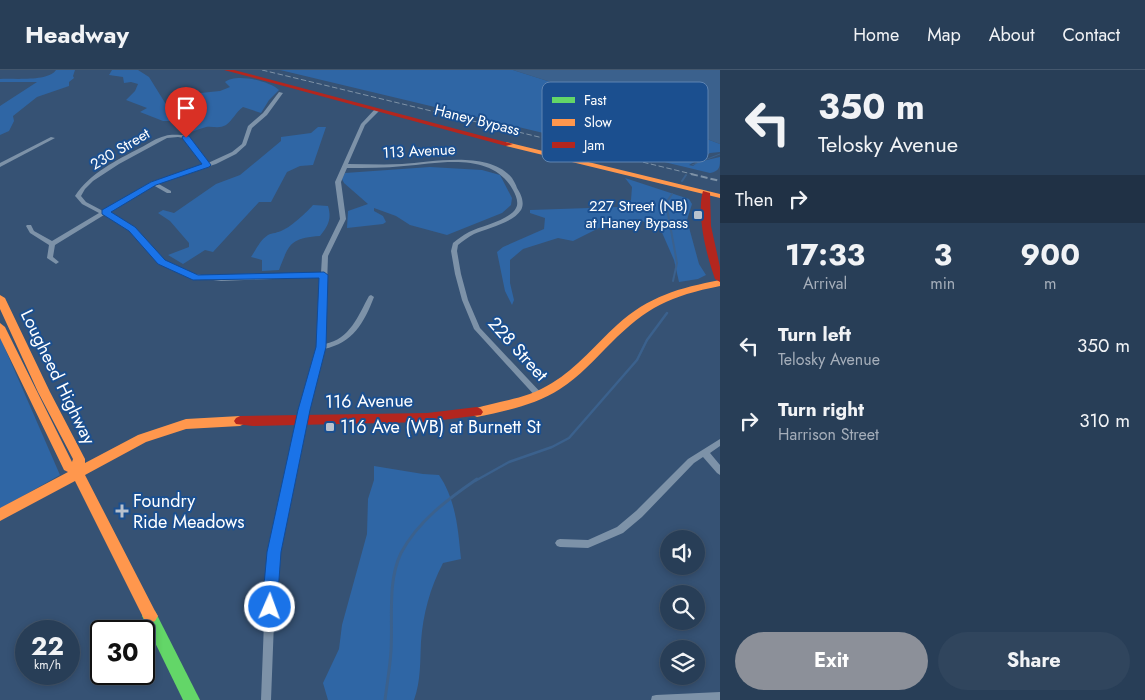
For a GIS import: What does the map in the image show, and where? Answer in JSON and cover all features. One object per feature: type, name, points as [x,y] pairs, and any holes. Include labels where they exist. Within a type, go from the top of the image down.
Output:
[{"type":"main road","name":"Haney Bypass","points":[[227,70],[363,106],[373,113],[396,115],[542,152]]},
{"type":"main road","points":[[261,79],[280,86],[282,90],[280,93],[304,90]]},
{"type":"main road","name":"Haney Bypass","points":[[579,162],[681,188],[706,198],[720,198]]},
{"type":"main road","points":[[706,198],[705,230],[709,250],[720,278]]},
{"type":"main road","name":"116 Avenue","points":[[0,515],[120,447],[145,436],[182,425],[207,422],[286,422],[454,416],[501,408],[540,396],[568,379],[646,307],[668,296],[720,283]]},
{"type":"main road","name":"Lougheed Highway","points":[[0,298],[44,392],[79,460],[78,472],[192,700]]},
{"type":"main road","name":"Lougheed Highway","points":[[0,327],[68,466],[78,472]]},
{"type":"street","points":[[52,244],[153,184],[207,165],[234,153],[244,145],[250,127],[265,114],[280,93]]},
{"type":"street","points":[[266,700],[271,570],[302,420],[321,347],[326,252],[343,219],[338,187],[345,166],[363,124],[373,113]]},
{"type":"street","name":"230 Street","points":[[105,212],[84,203],[78,196],[82,190],[98,174],[161,139],[183,136],[190,140],[195,152],[207,165]]},
{"type":"street","points":[[0,165],[53,138]]},
{"type":"street","name":"113 Avenue","points":[[345,166],[465,162],[493,167]]},
{"type":"street","name":"228 Street","points":[[493,167],[511,178],[520,199],[520,207],[517,212],[506,219],[470,232],[459,239],[454,244],[454,256],[468,307],[477,329],[540,396]]},
{"type":"street","points":[[153,184],[169,192]]},
{"type":"street","points":[[105,212],[132,229],[162,262],[196,278],[324,275]]},
{"type":"street","points":[[29,226],[32,232],[52,244]]},
{"type":"street","points":[[52,244],[53,260]]},
{"type":"street","points":[[321,347],[340,341],[354,330],[366,311],[371,297]]},
{"type":"street","points":[[560,543],[588,544],[620,530],[639,514],[686,466],[720,442]]},
{"type":"street","points":[[704,452],[720,471]]},
{"type":"street","points":[[656,700],[720,697]]},
{"type":"shaded area","points":[[56,70],[75,70],[74,78],[69,82],[69,86],[37,97],[13,116],[14,121],[9,131],[0,135],[0,106],[37,82],[0,82],[0,79],[38,78],[52,74]]},
{"type":"shaded area","points":[[112,70],[138,70],[149,77],[167,106],[200,93],[220,91],[230,87],[225,82],[237,78],[261,81],[279,90],[269,100],[261,113],[243,107],[223,126],[206,127],[188,132],[176,128],[175,121],[163,121],[140,112],[147,108],[126,100],[135,91],[138,84],[124,83],[123,77],[109,75]]},
{"type":"shaded area","points":[[280,70],[513,70],[551,82],[542,82],[542,133]]},
{"type":"shaded area","points":[[513,70],[720,70],[720,144],[708,139],[708,82],[551,82]]},
{"type":"shaded area","points":[[318,127],[326,127],[313,165],[300,166],[287,172],[271,202],[259,202],[213,252],[205,250],[183,264],[168,255],[189,247],[189,243],[170,221],[158,213],[163,210],[174,213],[216,184],[240,175],[281,141],[281,137],[311,133]]},
{"type":"shaded area","points":[[708,139],[720,144],[720,152],[708,154]]},
{"type":"shaded area","points":[[720,157],[718,170],[710,173],[664,162],[694,162],[689,165],[693,166],[698,162],[708,162],[708,160]]},
{"type":"shaded area","points":[[430,167],[482,170],[500,175],[512,198],[511,205],[502,213],[447,235],[410,225],[396,216],[374,208],[374,211],[383,216],[386,222],[383,224],[347,228],[348,211],[368,204],[344,183],[342,179],[345,173]]},
{"type":"shaded area","points":[[625,178],[689,199],[692,204],[687,220],[699,264],[706,275],[698,279],[679,282],[674,260],[660,228],[637,219],[609,223],[573,241],[558,238],[523,249],[510,260],[510,283],[514,300],[512,305],[505,291],[497,252],[503,247],[544,229],[545,218],[530,213],[530,210],[619,207],[631,200],[632,187]]},
{"type":"shaded area","points":[[313,205],[328,206],[329,219],[327,226],[320,236],[302,238],[296,241],[288,248],[279,270],[262,271],[262,260],[251,257],[260,242],[268,235],[290,226]]},
{"type":"shaded area","points":[[0,337],[60,475],[0,509]]},
{"type":"shaded area","points":[[374,466],[439,475],[453,505],[461,559],[443,563],[428,601],[423,621],[419,678],[414,700],[328,700],[323,683],[339,649],[342,625],[367,534],[368,499],[374,480]]},
{"type":"waterway","points":[[708,159],[720,154]]},
{"type":"waterway","points":[[692,165],[700,162]]},
{"type":"waterway","points":[[682,181],[686,175]]},
{"type":"waterway","points":[[672,194],[666,203],[677,263],[673,281]]},
{"type":"waterway","points":[[475,481],[509,462],[552,447],[569,438],[637,360],[647,340],[667,313]]},
{"type":"waterway","points":[[385,700],[391,651],[392,589],[401,553],[416,531],[434,512],[477,479]]},
{"type":"railway","points":[[262,70],[542,138]]},
{"type":"railway","points":[[642,162],[696,175]]},
{"type":"railway","points":[[691,174],[720,181]]},
{"type":"traffic: fast","points":[[150,616],[192,700]]},
{"type":"traffic: slow","points":[[509,144],[542,152]]},
{"type":"traffic: slow","points":[[582,162],[720,196]]},
{"type":"traffic: slow","points":[[477,412],[519,403],[543,394],[572,375],[621,327],[648,306],[673,294],[720,283]]},
{"type":"traffic: slow","points":[[0,298],[44,392],[79,459],[78,472],[81,481],[150,616]]},
{"type":"traffic: slow","points":[[0,327],[68,466],[78,472]]},
{"type":"traffic: slow","points":[[0,515],[142,438],[186,424],[240,421]]},
{"type":"traffic: jam","points":[[227,70],[509,144]]},
{"type":"traffic: jam","points":[[706,193],[708,237],[720,279]]},
{"type":"traffic: jam","points":[[240,421],[427,417],[477,412]]},
{"type":"place","name":"227 Street (NB) at Haney Bypass","points":[[698,215]]},
{"type":"place","name":"116 Ave (WB) at Burnett St","points":[[330,427]]},
{"type":"place","name":"Foundry Ride Meadows","points":[[122,511]]},
{"type":"route","points":[[186,138],[190,140],[195,152],[207,165],[153,184],[105,212],[136,232],[162,262],[196,278],[222,279],[324,275],[320,354],[309,387],[274,552],[271,570],[270,607]]}]
